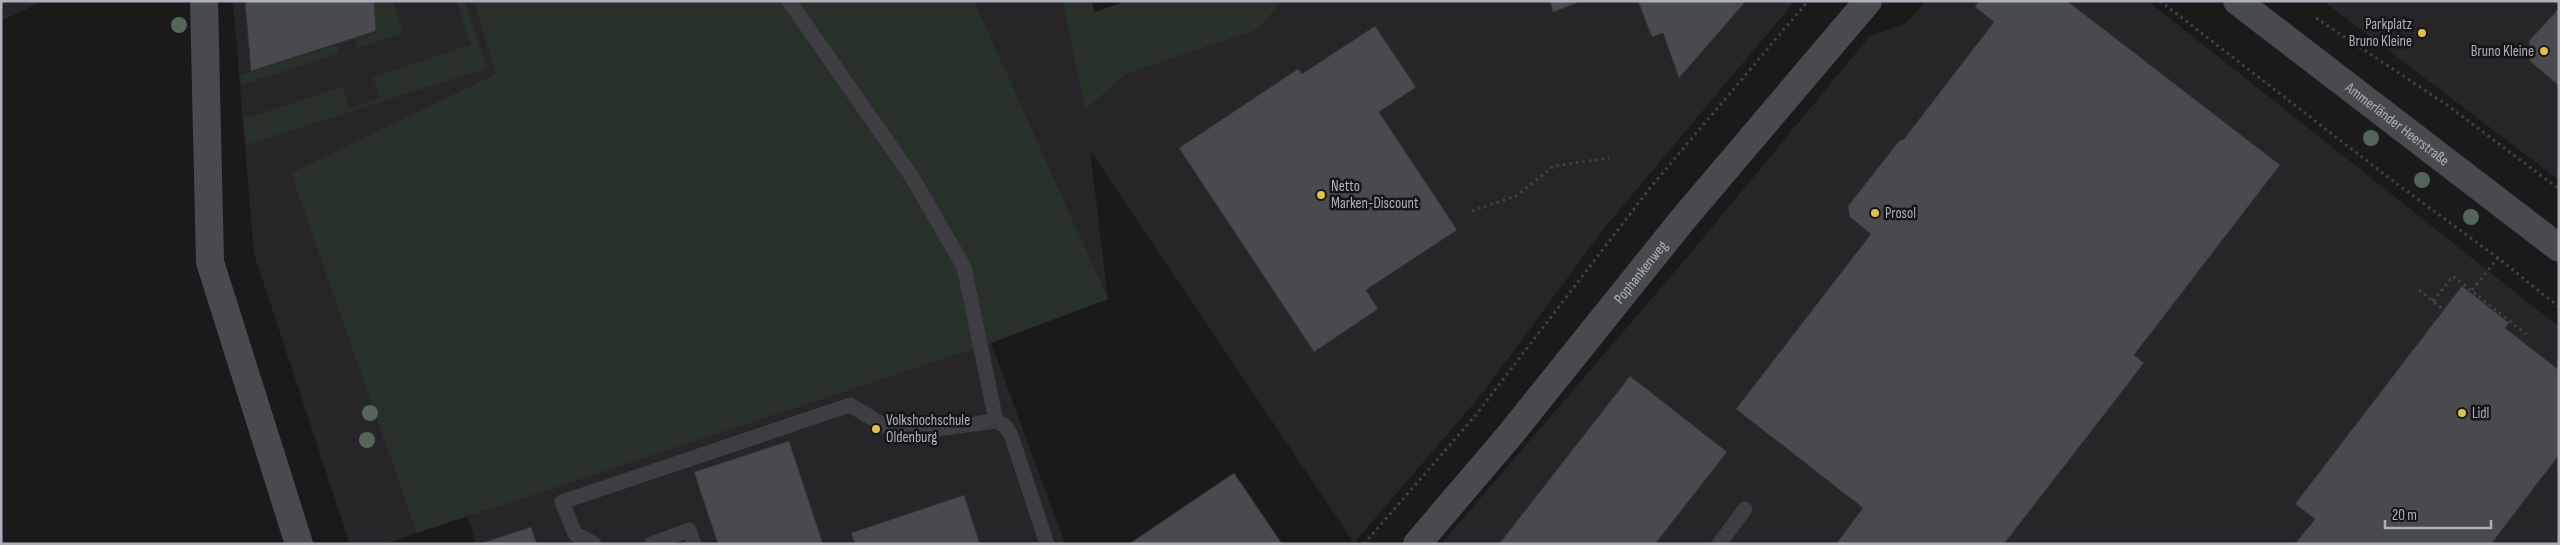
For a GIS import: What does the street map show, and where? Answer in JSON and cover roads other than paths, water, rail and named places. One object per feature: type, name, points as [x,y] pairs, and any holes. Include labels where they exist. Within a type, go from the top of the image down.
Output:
[{"type":"street","points":[[204,1],[210,262],[299,544]]},
{"type":"street","name":"Pophankenweg","points":[[1417,544],[1509,436],[1684,218],[1868,1]]},
{"type":"street","name":"Ammerländer Heerstraße","points":[[2237,1],[2559,248]]},
{"type":"lane","points":[[789,1],[912,177],[964,267],[996,420]]},
{"type":"lane","points":[[594,544],[575,534],[562,502],[850,405],[899,434],[996,420],[1005,426],[1011,435],[1047,544]]},
{"type":"lane","points":[[1719,544],[1745,509]]},
{"type":"lane","points":[[651,544],[689,530],[694,544]]},
{"type":"place","name":"Parkplatz Bruno Kleine","points":[[2422,33]]},
{"type":"place","name":"Bruno Kleine","points":[[2544,51]]},
{"type":"place","name":"Netto Marken-Discount","points":[[1321,195]]},
{"type":"place","name":"Prosol","points":[[1875,213]]},
{"type":"place","name":"Lidl","points":[[2462,413]]},
{"type":"place","name":"Volkshochschule Oldenburg","points":[[876,429]]}]
